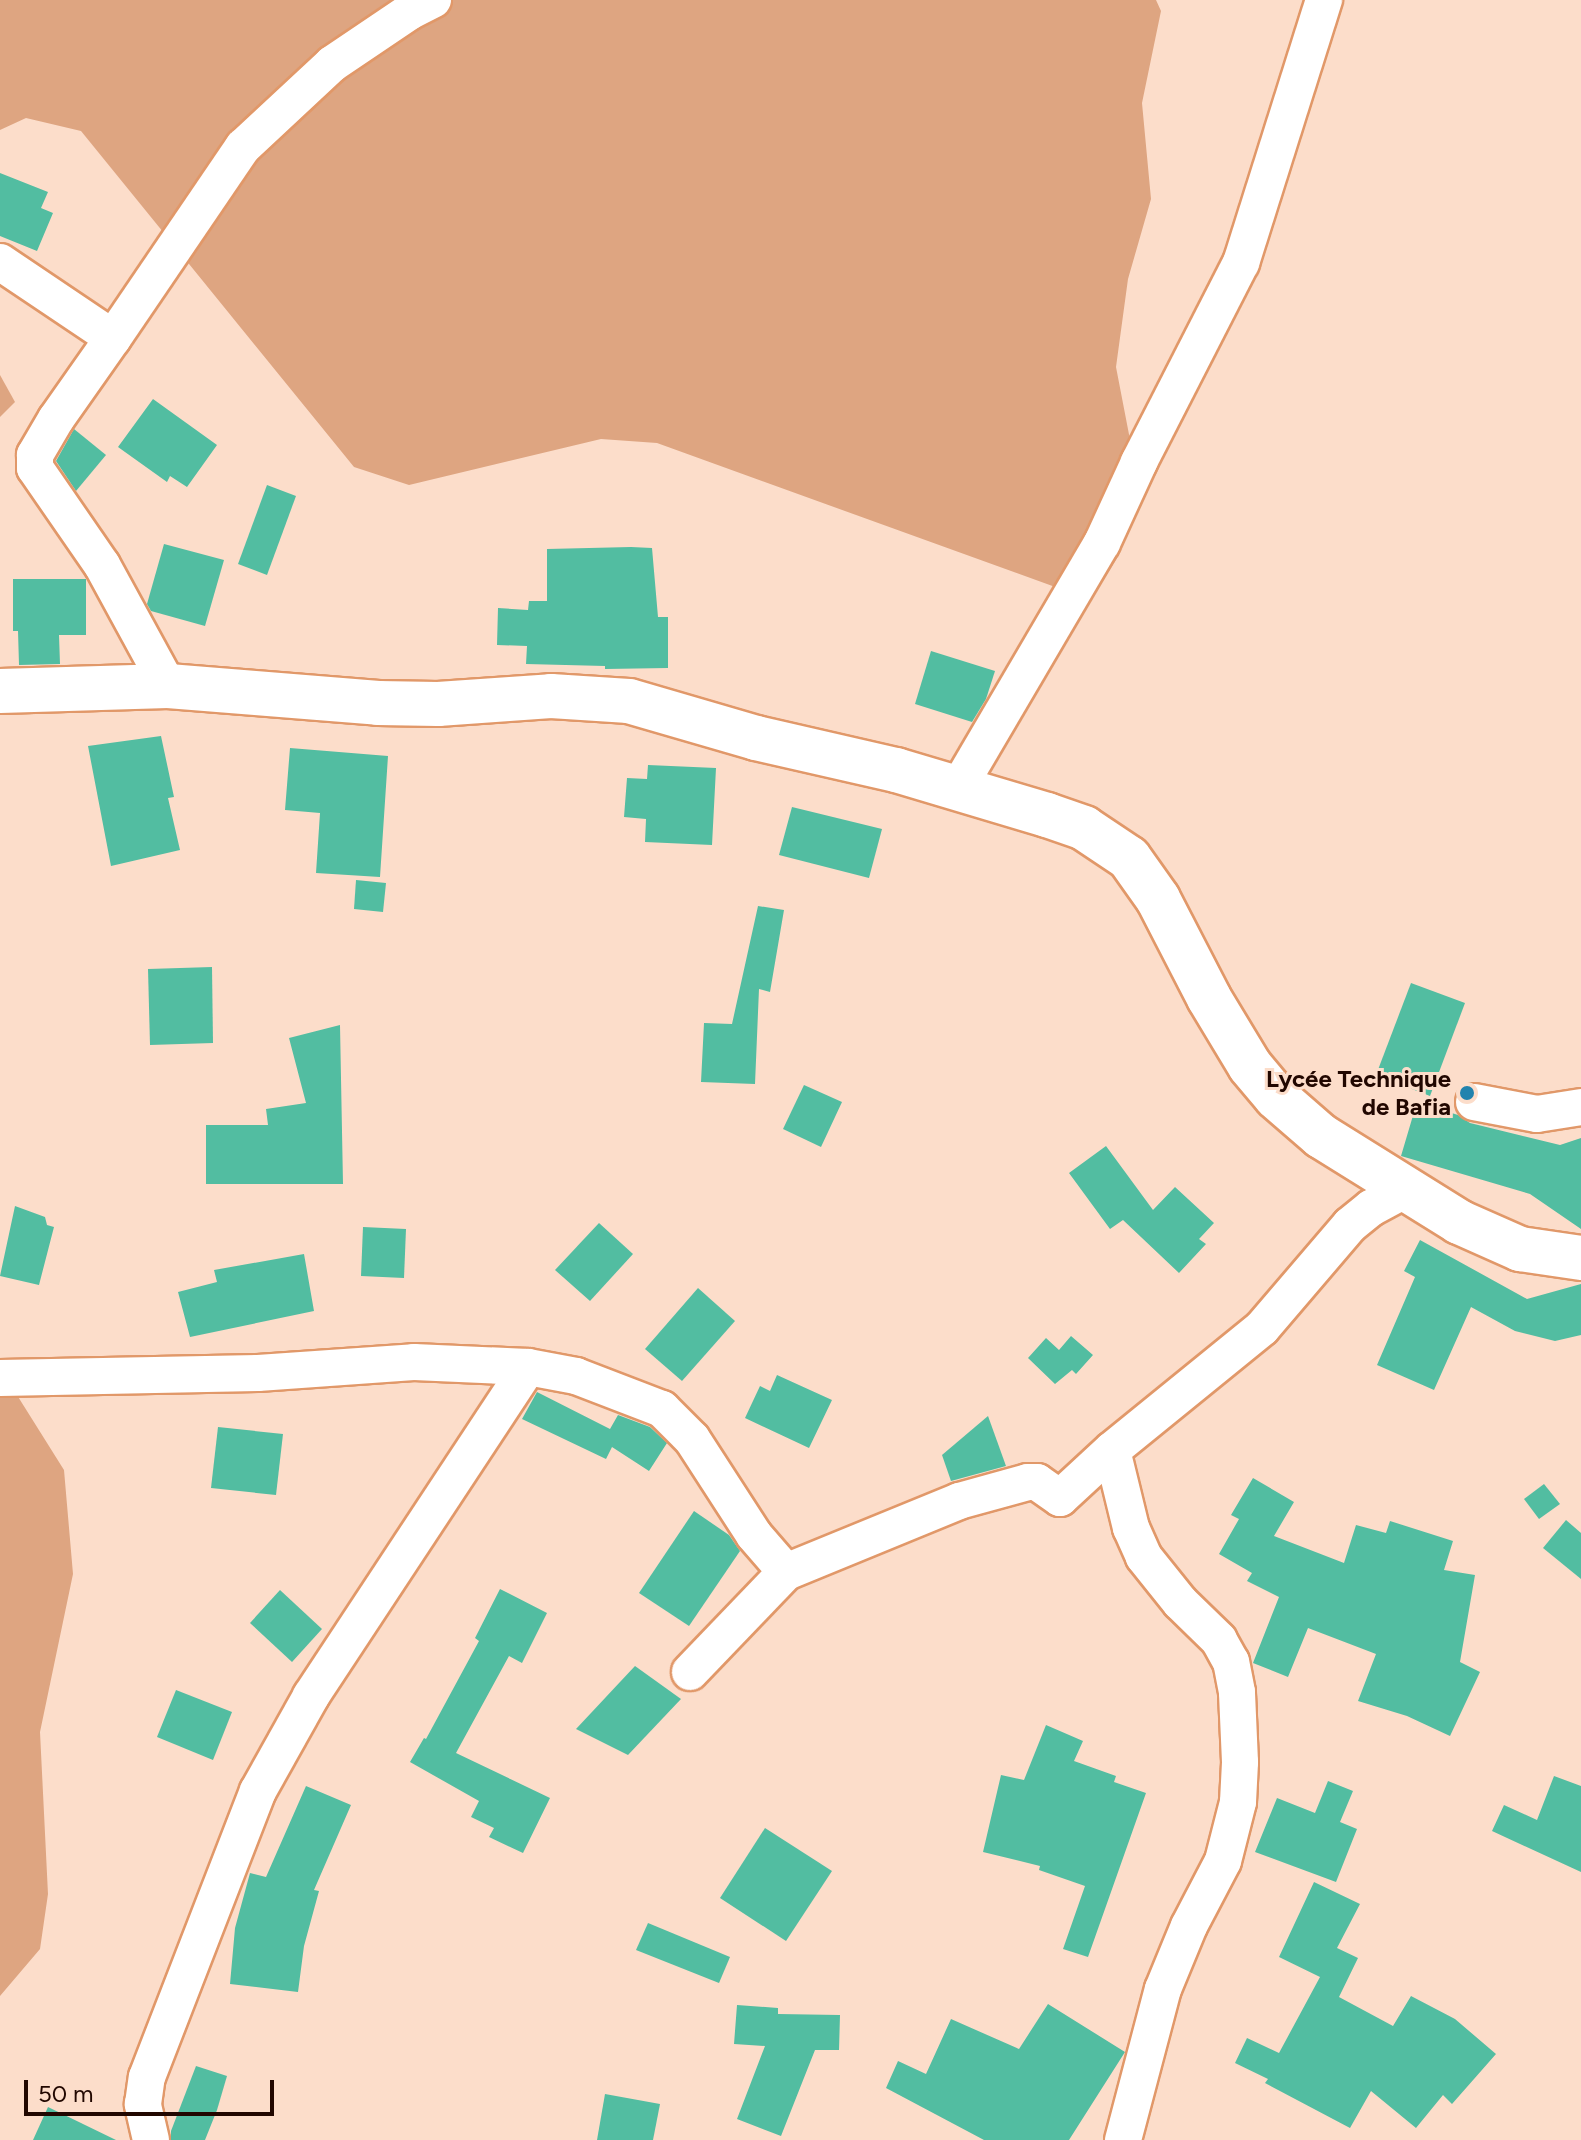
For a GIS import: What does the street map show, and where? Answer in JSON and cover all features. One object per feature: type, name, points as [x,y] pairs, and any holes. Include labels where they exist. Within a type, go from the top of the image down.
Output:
[{"type":"street","points":[[168,686],[102,565],[35,468],[35,455],[56,419],[243,147],[332,64],[409,12],[433,0]]},
{"type":"street","points":[[958,788],[1102,543],[1158,424],[1241,263],[1324,0]]},
{"type":"street","points":[[0,262],[113,338]]},
{"type":"street","points":[[0,691],[168,686],[378,703],[438,704],[551,696],[629,701],[742,735],[838,755],[958,788],[1084,828],[1129,858],[1158,899],[1209,998],[1250,1066],[1276,1097],[1321,1136],[1459,1222],[1520,1249],[1581,1258]]},
{"type":"street","points":[[1474,1102],[1537,1114],[1581,1107]]},
{"type":"street","points":[[690,1672],[786,1572],[959,1501],[1014,1486],[1037,1482],[1060,1498],[1112,1450],[1262,1328],[1350,1225],[1371,1208],[1406,1189]]},
{"type":"street","points":[[0,1378],[243,1374],[414,1362],[528,1367],[576,1376],[662,1409],[692,1439],[754,1535],[786,1572]]},
{"type":"street","points":[[151,2140],[143,2104],[147,2077],[258,1791],[311,1696],[528,1367]]},
{"type":"street","points":[[1112,1450],[1131,1528],[1144,1557],[1180,1602],[1219,1640],[1231,1662],[1237,1692],[1240,1762],[1238,1802],[1223,1861],[1189,1926],[1163,1989],[1123,2140]]},
{"type":"shaded area","points":[[0,0],[1156,0],[1161,11],[1142,103],[1151,199],[1128,279],[1116,367],[1132,450],[1121,503],[1119,555],[1091,600],[657,443],[601,439],[409,485],[354,467],[81,131],[26,118],[0,130]]},
{"type":"shaded area","points":[[0,375],[15,402],[0,417]]},
{"type":"shaded area","points":[[0,1368],[64,1470],[73,1574],[40,1732],[48,1894],[40,1949],[0,1996]]},
{"type":"building","points":[[0,173],[48,192],[41,208],[53,213],[37,251],[0,236]]},
{"type":"building","points":[[153,399],[217,445],[187,487],[170,476],[167,482],[118,447]]},
{"type":"building","points":[[74,429],[106,455],[76,491],[56,461]]},
{"type":"building","points":[[267,485],[296,496],[267,575],[238,564]]},
{"type":"building","points":[[164,544],[224,560],[205,626],[151,611],[147,604]]},
{"type":"building","points":[[652,548],[658,617],[668,617],[668,668],[605,669],[605,666],[526,664],[527,646],[497,645],[498,608],[528,610],[529,601],[547,601],[547,549]]},
{"type":"building","points":[[13,579],[86,579],[86,635],[59,635],[60,664],[19,665],[18,631],[13,631]]},
{"type":"building","points":[[931,651],[995,671],[986,699],[972,722],[915,704]]},
{"type":"building","points":[[161,736],[174,797],[168,798],[180,850],[111,866],[88,746]]},
{"type":"building","points":[[290,748],[388,756],[380,877],[316,873],[320,813],[285,810]]},
{"type":"building","points":[[648,765],[716,768],[712,845],[645,842],[646,819],[624,817],[627,778],[647,779]]},
{"type":"building","points":[[792,807],[882,829],[869,878],[779,855]]},
{"type":"building","points":[[356,880],[386,883],[383,912],[354,909]]},
{"type":"building","points":[[758,906],[784,910],[770,992],[759,989],[755,1084],[701,1082],[704,1023],[732,1024]]},
{"type":"building","points":[[212,967],[213,1043],[150,1045],[148,969]]},
{"type":"building","points":[[1411,983],[1465,1003],[1430,1096],[1376,1075]]},
{"type":"building","points":[[340,1025],[343,1184],[206,1184],[206,1125],[268,1125],[266,1109],[306,1103],[289,1038]]},
{"type":"building","points":[[804,1085],[842,1102],[821,1147],[783,1129]]},
{"type":"building","points":[[1417,1102],[1458,1115],[1470,1123],[1560,1145],[1581,1138],[1581,1229],[1530,1194],[1401,1156]]},
{"type":"building","points":[[1106,1146],[1153,1210],[1175,1187],[1214,1223],[1199,1239],[1206,1244],[1179,1273],[1123,1220],[1110,1229],[1069,1173]]},
{"type":"building","points":[[15,1206],[45,1217],[47,1225],[54,1227],[39,1285],[0,1276]]},
{"type":"building","points":[[599,1223],[633,1254],[590,1301],[555,1270]]},
{"type":"building","points":[[363,1227],[406,1229],[404,1278],[361,1276]]},
{"type":"building","points":[[1420,1240],[1527,1299],[1581,1284],[1581,1335],[1555,1341],[1515,1331],[1471,1307],[1434,1390],[1377,1365],[1415,1277],[1404,1271]]},
{"type":"building","points":[[304,1254],[314,1311],[190,1337],[178,1292],[217,1282],[214,1270]]},
{"type":"building","points":[[698,1288],[735,1321],[682,1381],[645,1349]]},
{"type":"building","points":[[1071,1336],[1093,1355],[1076,1374],[1072,1370],[1055,1384],[1028,1358],[1046,1338],[1059,1350]]},
{"type":"building","points":[[777,1375],[832,1400],[809,1448],[745,1418],[760,1386],[770,1391]]},
{"type":"building","points":[[537,1392],[610,1429],[618,1415],[650,1427],[667,1443],[649,1471],[612,1447],[606,1459],[522,1419]]},
{"type":"building","points":[[988,1416],[1006,1466],[951,1481],[942,1455]]},
{"type":"building","points":[[218,1427],[283,1434],[276,1495],[211,1488]]},
{"type":"building","points":[[1253,1478],[1294,1502],[1274,1536],[1344,1563],[1356,1525],[1386,1533],[1390,1521],[1453,1541],[1444,1570],[1475,1575],[1460,1662],[1480,1672],[1450,1736],[1407,1716],[1358,1701],[1376,1654],[1308,1628],[1288,1677],[1253,1663],[1279,1597],[1247,1581],[1252,1573],[1219,1554],[1239,1519],[1231,1515]]},
{"type":"building","points":[[1544,1484],[1560,1504],[1539,1519],[1524,1499]]},
{"type":"building","points":[[694,1511],[729,1535],[740,1551],[689,1626],[639,1593]]},
{"type":"building","points":[[1566,1520],[1581,1533],[1581,1579],[1543,1548]]},
{"type":"building","points":[[500,1589],[547,1613],[522,1663],[509,1656],[456,1753],[550,1798],[523,1853],[489,1837],[494,1828],[471,1817],[479,1801],[410,1762],[426,1739],[479,1641],[475,1638]]},
{"type":"building","points":[[280,1590],[322,1629],[292,1662],[250,1623]]},
{"type":"building","points":[[635,1666],[681,1699],[628,1755],[576,1729]]},
{"type":"building","points":[[176,1690],[232,1712],[213,1760],[157,1737]]},
{"type":"building","points":[[1046,1725],[1083,1741],[1074,1761],[1116,1776],[1114,1782],[1146,1793],[1088,1957],[1063,1949],[1085,1886],[1039,1870],[1040,1866],[983,1852],[1001,1775],[1024,1780]]},
{"type":"building","points":[[1554,1776],[1581,1786],[1581,1872],[1492,1831],[1504,1805],[1537,1820]]},
{"type":"building","points":[[1328,1781],[1353,1791],[1340,1822],[1357,1829],[1336,1882],[1255,1852],[1277,1798],[1315,1813]]},
{"type":"building","points":[[306,1786],[351,1805],[314,1890],[319,1891],[304,1946],[298,1992],[230,1984],[235,1928],[250,1873],[266,1877]]},
{"type":"building","points":[[765,1828],[832,1871],[786,1941],[720,1898]]},
{"type":"building","points":[[1314,1882],[1360,1904],[1337,1948],[1358,1958],[1339,1997],[1393,2026],[1411,1996],[1455,2019],[1496,2054],[1452,2104],[1443,2095],[1416,2128],[1371,2091],[1350,2128],[1265,2083],[1268,2079],[1235,2063],[1247,2038],[1279,2053],[1320,1977],[1279,1957]]},
{"type":"building","points":[[648,1923],[730,1957],[719,1983],[636,1950]]},
{"type":"building","points":[[1048,2004],[1125,2052],[1069,2140],[984,2140],[886,2088],[898,2061],[926,2074],[951,2019],[1019,2049]]},
{"type":"building","points":[[737,2005],[778,2008],[778,2014],[840,2015],[839,2050],[815,2050],[781,2136],[737,2119],[765,2046],[734,2044]]},
{"type":"building","points":[[196,2066],[227,2076],[217,2110],[205,2140],[171,2140],[171,2131]]},
{"type":"building","points":[[605,2094],[660,2104],[653,2140],[597,2140]]},
{"type":"building","points":[[48,2107],[116,2140],[33,2140]]},
{"type":"place","name":"Lycée Technique de Bafia","points":[[1467,1093]]}]
